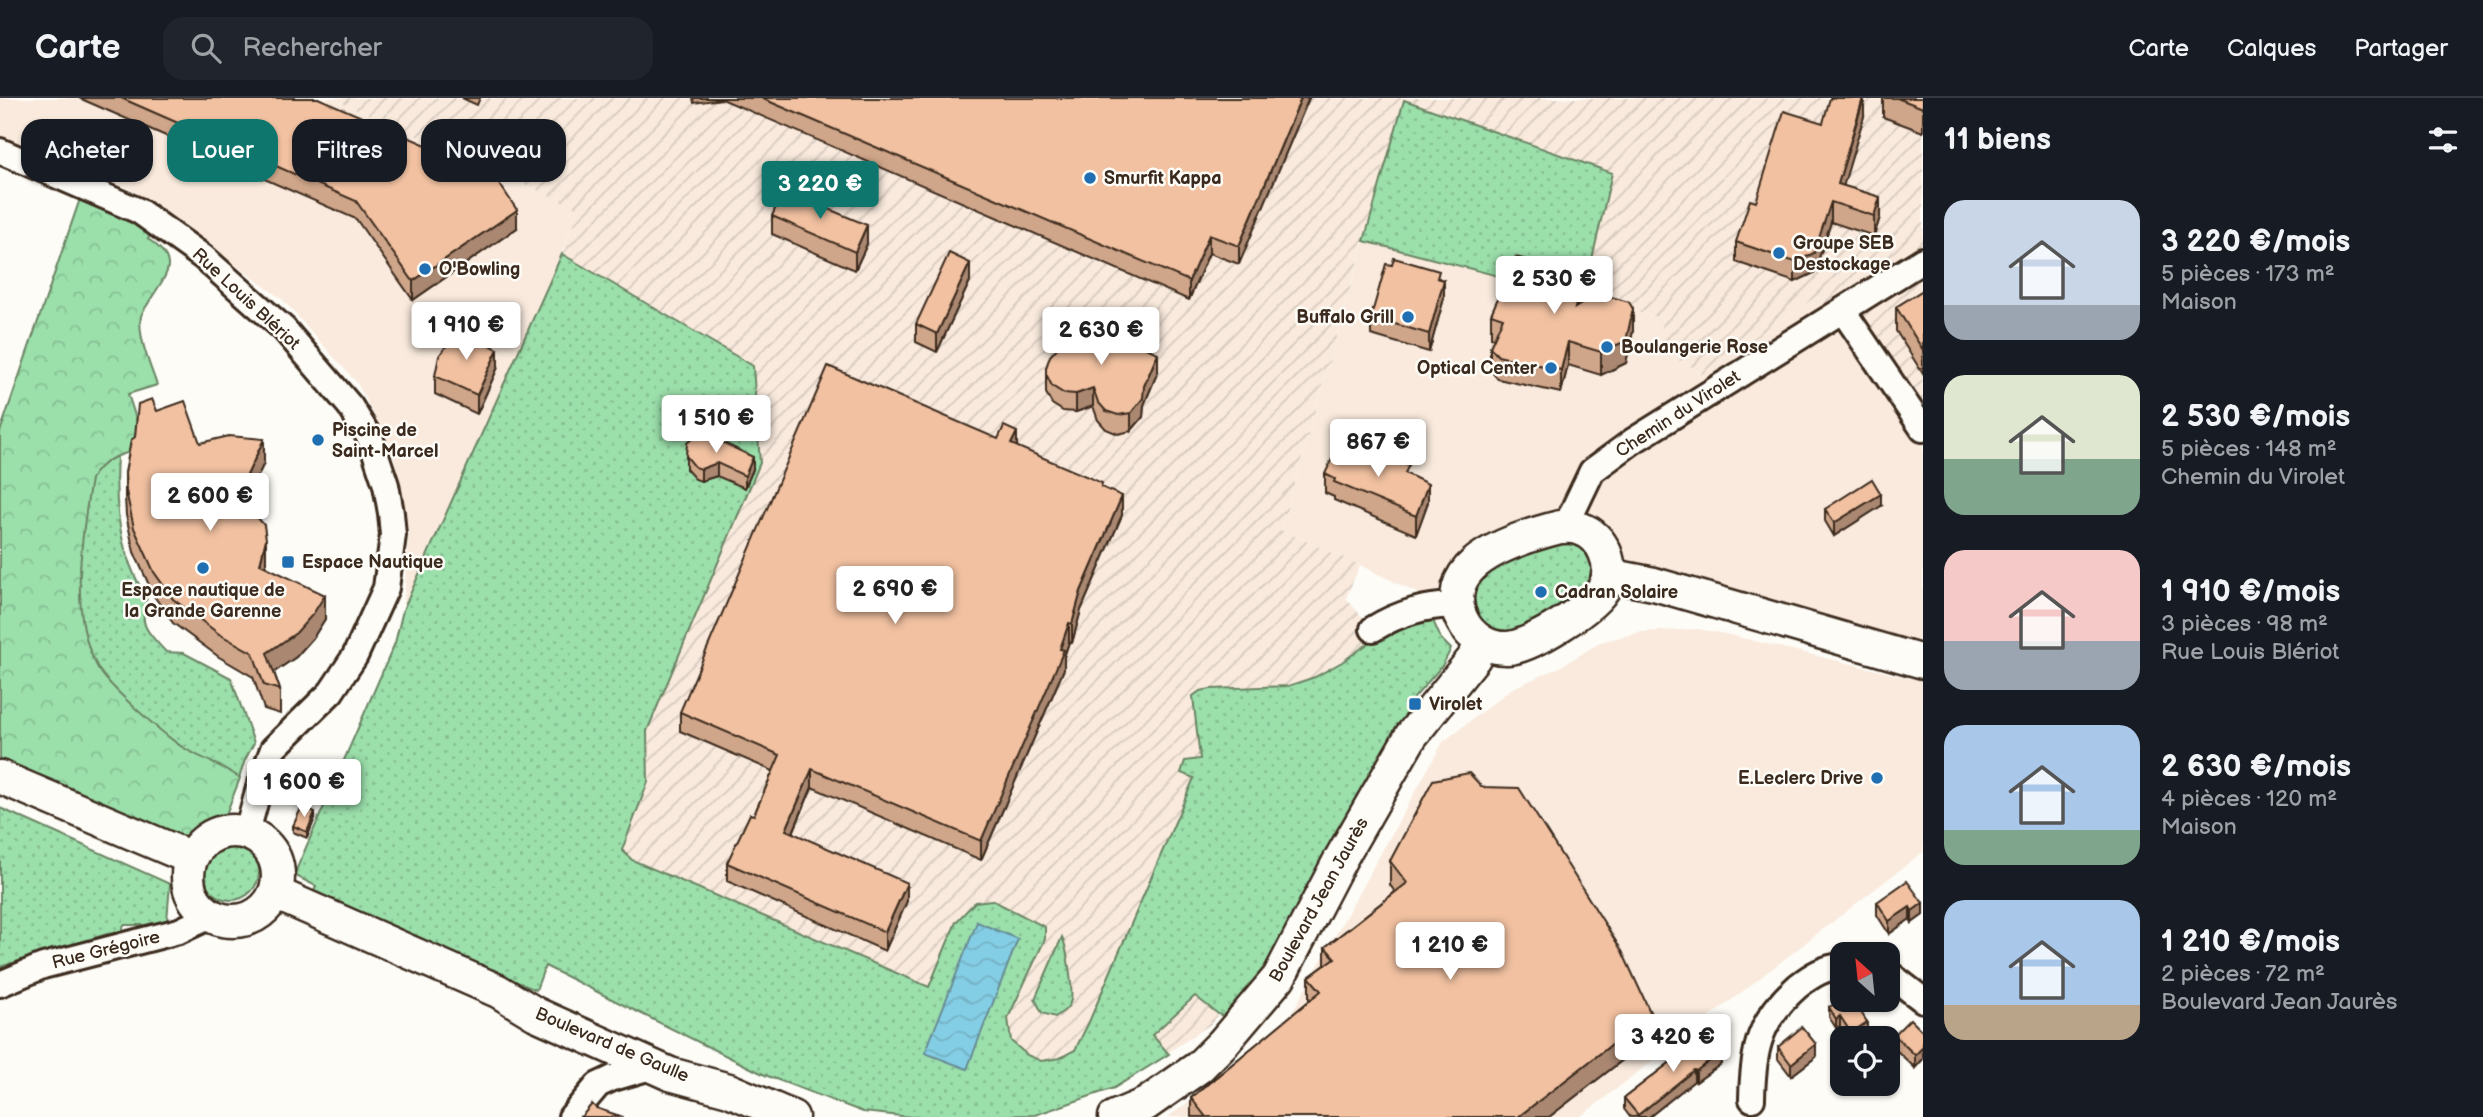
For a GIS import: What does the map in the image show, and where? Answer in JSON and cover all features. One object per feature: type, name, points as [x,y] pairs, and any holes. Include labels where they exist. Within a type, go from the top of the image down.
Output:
[{"type":"main road","points":[[1560,527],[1582,529],[1592,535],[1603,548],[1608,575],[1606,585],[1592,603],[1549,631],[1514,648],[1493,648],[1482,643],[1464,625],[1457,606],[1460,583],[1467,571],[1479,560],[1540,532],[1560,527]]},
{"type":"main road","points":[[1608,575],[1654,584],[1923,662]]},
{"type":"main road","name":"Boulevard Jean Jaurès","points":[[1115,1117],[1146,1104],[1199,1067],[1279,977],[1341,858],[1411,736],[1474,658],[1482,643]]},
{"type":"main road","points":[[0,777],[191,858]]},
{"type":"main road","points":[[222,831],[247,832],[269,848],[276,861],[279,877],[275,893],[261,912],[249,918],[236,921],[211,916],[194,900],[189,886],[191,858],[209,837],[222,831]]},
{"type":"main road","name":"Boulevard de Gaulle","points":[[275,893],[498,991],[536,1014],[670,1074],[729,1090],[792,1117]]},
{"type":"main road","name":"Boulevard de Gaulle","points":[[498,991],[560,1008],[678,1059],[729,1090]]},
{"type":"street","name":"Rue Louis Blériot","points":[[0,151],[139,211],[203,257],[284,330],[350,406],[371,440],[386,485],[391,513],[393,536],[386,588],[355,656],[331,692],[274,749],[259,788],[247,832]]},
{"type":"street","name":"Chemin du Virolet","points":[[1570,527],[1571,515],[1592,471],[1633,441],[1923,260]]},
{"type":"street","points":[[1843,311],[1923,429]]},
{"type":"street","points":[[1373,629],[1390,618],[1436,607],[1457,606]]},
{"type":"street","name":"Rue Grégoire","points":[[0,984],[43,966],[179,931],[211,916]]},
{"type":"street","points":[[1752,1099],[1752,1063],[1766,1021],[1784,998],[1812,974],[1830,969]]},
{"type":"street","points":[[1900,982],[1923,1000]]},
{"type":"street","points":[[589,1037],[597,1062],[598,1085]]},
{"type":"street","points":[[571,1117],[598,1085],[654,1066]]},
{"type":"shaded area","points":[[0,98],[332,98],[379,119],[292,119],[292,182],[407,182],[407,131],[421,138],[421,182],[520,182],[581,209],[403,610],[409,532],[393,451],[357,383],[282,299],[133,191],[112,182],[153,182],[153,119],[21,119],[21,176],[0,167]]},
{"type":"shaded area","points":[[332,98],[1923,98],[1923,449],[1910,436],[1817,296],[1702,374],[1686,363],[1654,352],[1664,319],[1583,298],[1612,173],[1404,100],[1281,530],[1360,565],[1346,598],[1397,657],[1253,966],[1211,1024],[1114,1088],[1035,1115],[911,1117],[863,1112],[765,1075],[544,966],[648,782],[647,731],[760,463],[753,366],[562,254],[580,209],[520,182],[566,182],[566,119],[421,119],[421,138],[407,132],[407,119],[379,119]]},
{"type":"shaded area","points":[[36,182],[86,182],[80,200]]},
{"type":"shaded area","points":[[1364,241],[1664,319],[1654,352],[1686,363],[1702,374],[1817,296],[1910,436],[1923,449],[1923,653],[1643,570],[1625,558],[1600,524],[1445,584],[1427,598],[1281,530]]},
{"type":"shaded area","points":[[1698,629],[1923,681],[1923,852],[1580,1117],[1168,1117],[1269,1043],[1294,1009],[1443,742],[1511,689],[1560,667],[1601,642],[1641,632]]},
{"type":"green space","points":[[1404,100],[1612,173],[1583,298],[1364,241]]},
{"type":"green space","points":[[82,193],[153,230],[148,239],[159,247],[168,262],[165,276],[141,316],[143,342],[157,385],[128,394],[139,428],[134,451],[109,460],[91,479],[80,575],[83,624],[89,647],[104,676],[148,719],[179,745],[240,778],[223,822],[193,834],[172,838],[0,765],[0,432]]},
{"type":"green space","points":[[562,254],[753,366],[760,463],[647,731],[648,782],[622,850],[632,860],[929,987],[956,922],[975,902],[992,900],[1045,927],[1045,939],[1008,1018],[1011,1041],[1027,1055],[1041,1061],[1060,1058],[1075,1050],[1194,778],[1181,773],[1185,761],[1200,759],[1193,696],[1200,691],[1211,689],[1288,686],[1315,677],[1379,636],[1431,616],[1441,639],[1451,649],[1442,666],[1407,706],[1412,711],[1324,867],[1279,944],[1230,1019],[1218,1014],[1195,996],[1152,1035],[1169,1054],[1114,1088],[1035,1115],[911,1117],[863,1112],[765,1075],[545,966],[536,990],[312,897],[316,886],[294,875],[395,643],[403,610]]},
{"type":"green space","points":[[117,456],[116,493],[120,529],[130,565],[147,598],[144,607],[146,628],[166,652],[184,653],[231,678],[254,743],[237,784],[90,680],[68,594],[85,481],[99,466]]},
{"type":"green space","points":[[1569,539],[1583,543],[1596,562],[1590,585],[1551,616],[1510,635],[1482,628],[1471,598],[1475,586],[1484,576],[1527,553]]},
{"type":"green space","points":[[0,808],[170,884],[167,921],[124,925],[121,932],[0,967]]},
{"type":"green space","points":[[225,844],[237,844],[247,848],[255,856],[259,872],[255,888],[247,896],[237,900],[225,900],[215,896],[207,888],[203,878],[203,866],[207,856],[215,848]]},
{"type":"green space","points":[[1062,937],[1069,968],[1071,1000],[1067,1008],[1055,1017],[1042,1013],[1035,999]]},
{"type":"water","points":[[977,922],[1018,939],[967,1069],[925,1053]]},
{"type":"building","points":[[121,98],[318,98],[366,119],[292,119],[292,173],[278,167],[278,119],[169,119]]},
{"type":"building","name":"Smurfit Kappa","points":[[761,98],[1301,98],[1239,246],[1209,235],[1189,281]]},
{"type":"building","points":[[1830,98],[1863,98],[1838,184],[1880,197],[1874,216],[1831,202],[1814,253],[1795,262],[1736,242],[1750,200],[1756,202],[1784,111],[1823,123]]},
{"type":"building","points":[[1897,98],[1923,98],[1923,108]]},
{"type":"building","points":[[407,137],[421,143],[421,182],[498,182],[517,210],[413,281],[356,201],[313,182],[407,182]]},
{"type":"building","points":[[783,190],[867,225],[855,252],[772,216]]},
{"type":"building","points":[[949,253],[970,263],[937,334],[916,324]]},
{"type":"building","points":[[1516,257],[1583,276],[1575,308],[1598,293],[1629,302],[1633,309],[1626,341],[1601,352],[1568,342],[1561,370],[1498,356],[1490,347],[1503,318],[1491,314]]},
{"type":"building","name":"Buffalo Grill","points":[[1394,258],[1439,271],[1437,278],[1444,280],[1429,334],[1371,317],[1386,264],[1392,265]]},
{"type":"building","points":[[1923,290],[1923,350],[1896,307]]},
{"type":"building","points":[[1070,316],[1158,353],[1144,386],[1143,398],[1131,413],[1118,415],[1106,411],[1098,402],[1093,388],[1076,394],[1063,393],[1052,386],[1046,368],[1050,356],[1067,337],[1062,335]]},
{"type":"building","points":[[458,330],[498,349],[477,395],[435,376],[439,356]]},
{"type":"building","points":[[828,366],[998,439],[1004,426],[1017,432],[1011,444],[1102,483],[1101,487],[1122,496],[1081,591],[1072,624],[1069,623],[1060,649],[1064,650],[981,841],[812,769],[786,830],[907,883],[885,932],[727,863],[750,814],[754,815],[780,755],[680,712]]},
{"type":"building","name":"Espace nautique de la Grande Garenne","points":[[152,399],[157,411],[185,401],[200,443],[229,436],[264,439],[234,503],[251,510],[264,525],[266,539],[260,564],[325,595],[296,633],[267,653],[280,690],[264,685],[253,653],[219,634],[173,599],[154,572],[134,528],[125,473],[131,440],[135,437],[138,404]]},
{"type":"building","points":[[698,434],[705,434],[753,457],[745,476],[717,463],[701,469],[695,467],[686,456],[687,443]]},
{"type":"building","points":[[1337,448],[1366,458],[1370,448],[1409,465],[1405,473],[1428,484],[1416,516],[1334,482],[1335,479],[1325,474]]},
{"type":"building","points":[[1872,479],[1881,494],[1834,523],[1825,509]]},
{"type":"building","points":[[1469,773],[1482,787],[1519,788],[1622,951],[1651,1014],[1518,1117],[1206,1117],[1191,1098],[1321,991],[1309,977],[1335,958],[1325,947],[1407,883],[1390,861],[1433,780]]},
{"type":"building","points":[[302,806],[315,812],[307,832],[293,826]]},
{"type":"building","points":[[1907,881],[1923,903],[1912,911],[1910,907],[1889,921],[1877,902]]},
{"type":"building","points":[[1832,1012],[1861,1012],[1867,1022],[1861,1026],[1846,1026],[1840,1016],[1836,1019]]},
{"type":"building","points":[[1910,1019],[1923,1032],[1923,1047],[1915,1055],[1900,1041],[1900,1029]]},
{"type":"building","points":[[1802,1027],[1816,1044],[1791,1064],[1778,1047]]},
{"type":"building","points":[[1707,1034],[1721,1052],[1638,1115],[1624,1098]]},
{"type":"building","points":[[592,1104],[596,1108],[623,1117],[579,1117]]},
{"type":"place","name":"Smurfit Kappa","points":[[1090,178]]},
{"type":"place","name":"Groupe SEB Destockage","points":[[1779,253]]},
{"type":"place","name":"O'Bowling","points":[[425,269]]},
{"type":"place","name":"Buffalo Grill","points":[[1408,317]]},
{"type":"place","name":"Boulangerie Rose","points":[[1607,347]]},
{"type":"place","name":"Optical Center","points":[[1551,368]]},
{"type":"place","name":"Piscine de Saint-Marcel","points":[[318,440]]},
{"type":"place","name":"Espace Nautique","points":[[288,562]]},
{"type":"place","name":"Espace nautique de la Grande Garenne","points":[[203,568]]},
{"type":"place","name":"Cadran Solaire","points":[[1541,592]]},
{"type":"place","name":"Virolet","points":[[1415,704]]},
{"type":"place","name":"E.Leclerc Drive","points":[[1877,778]]}]
